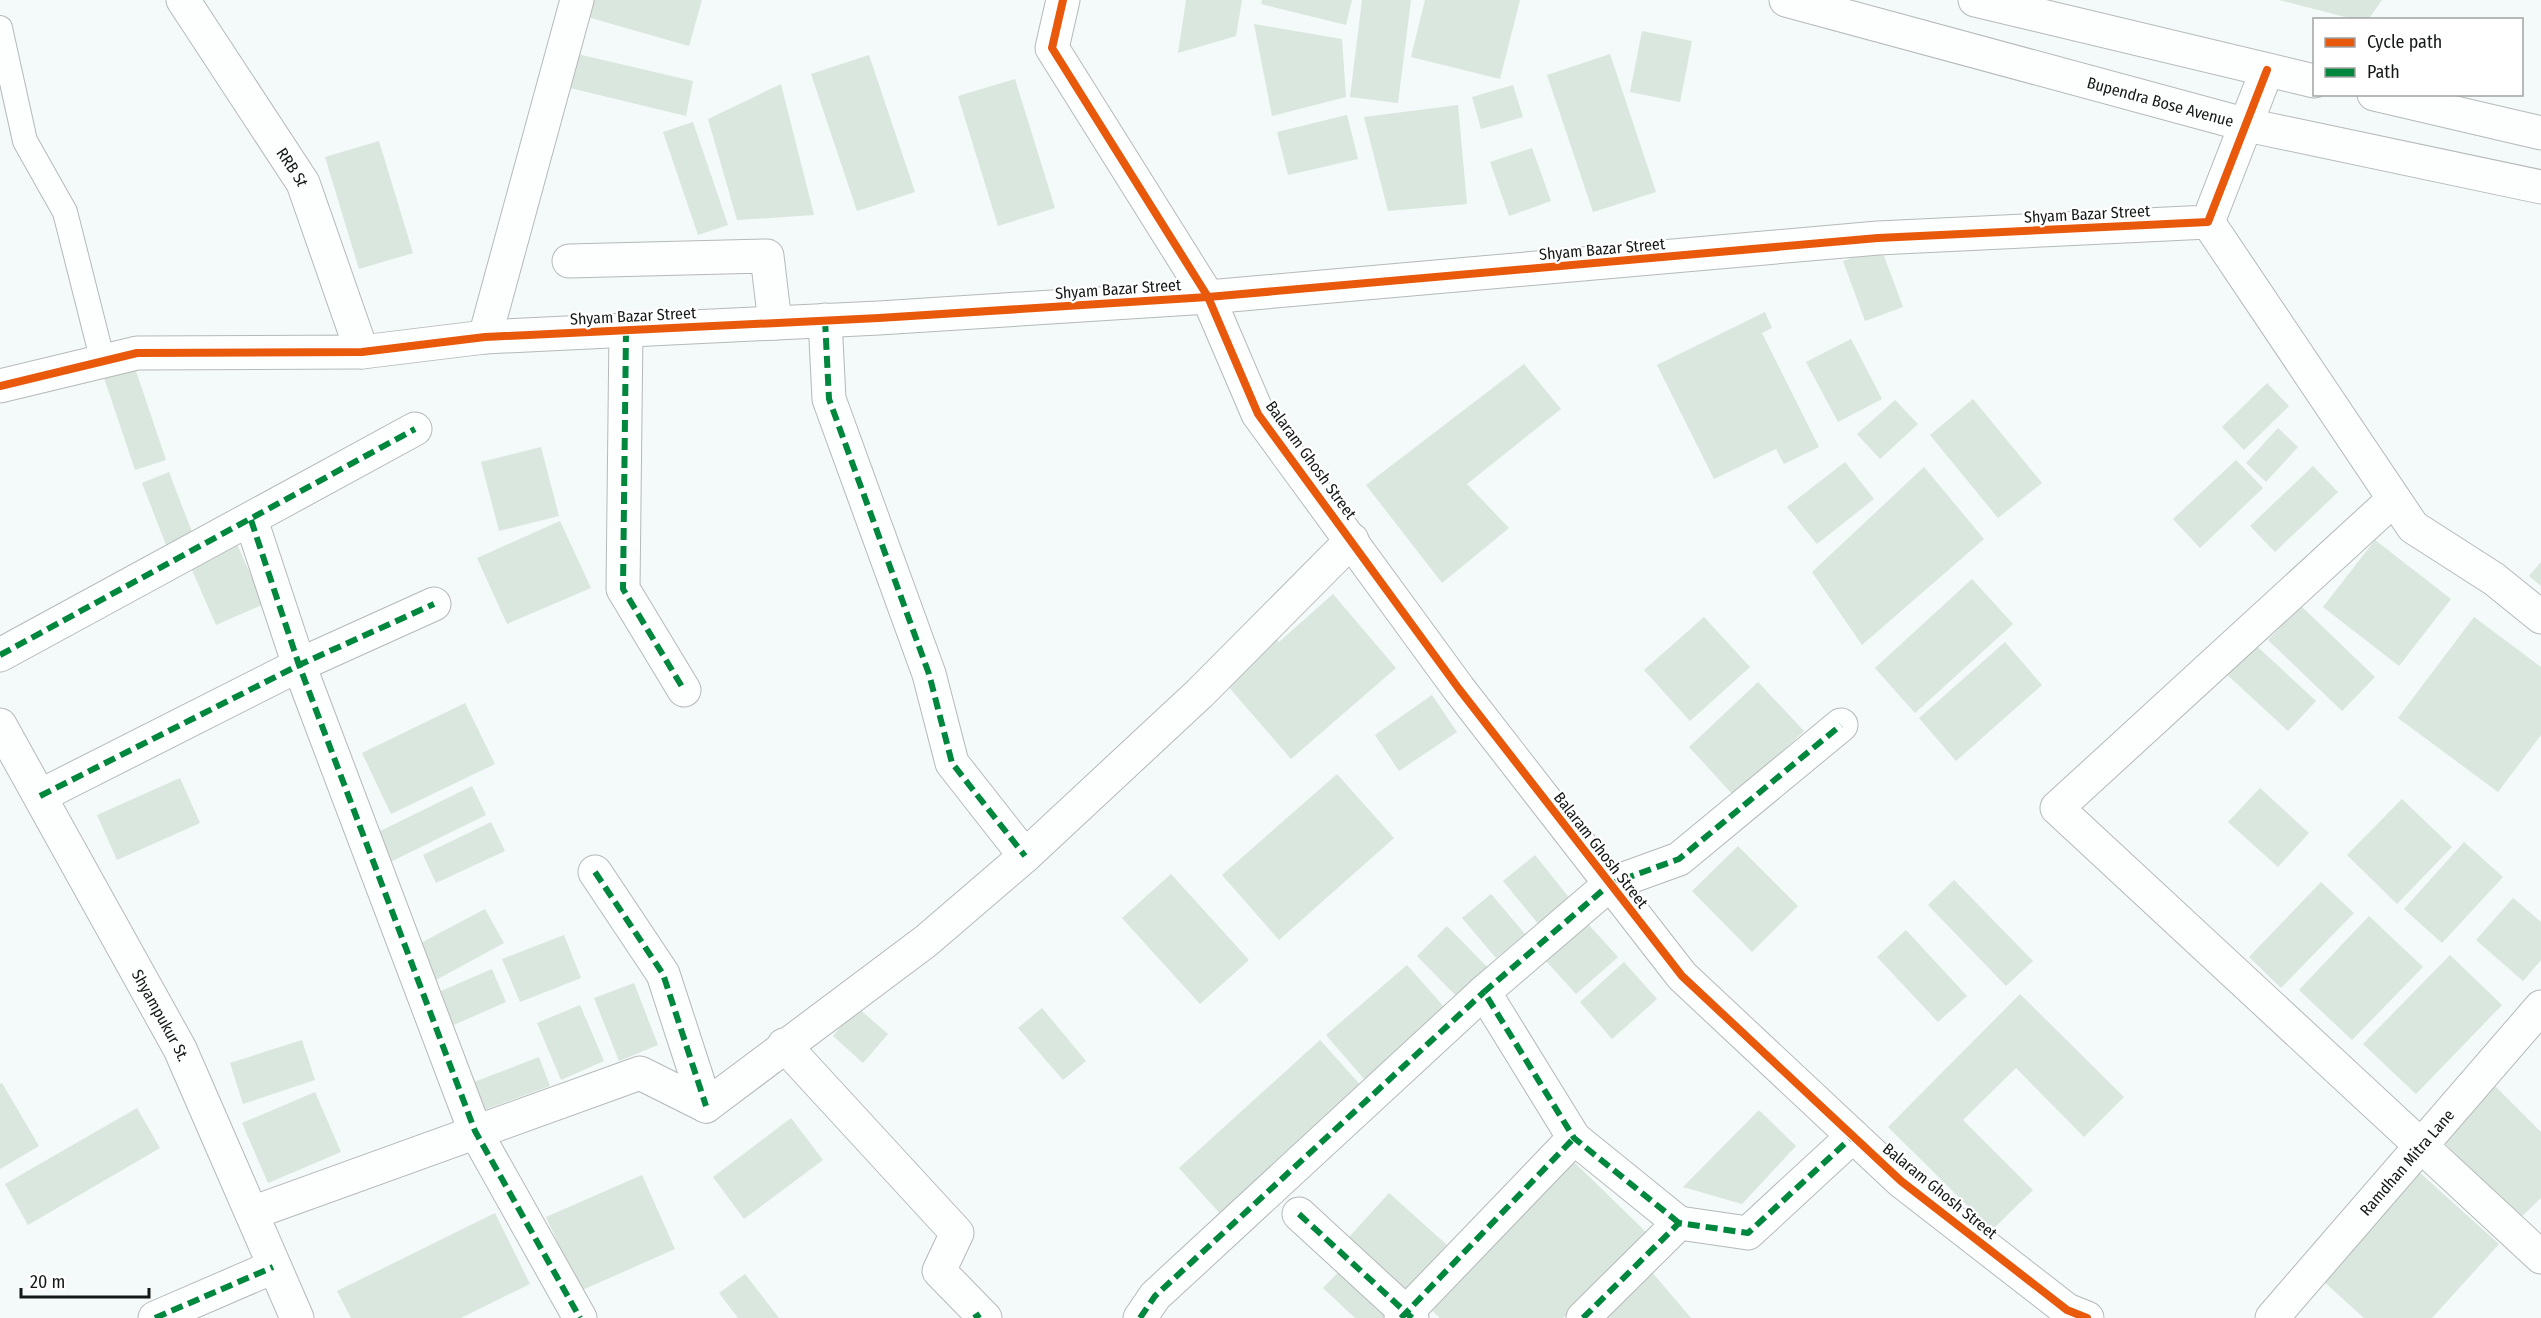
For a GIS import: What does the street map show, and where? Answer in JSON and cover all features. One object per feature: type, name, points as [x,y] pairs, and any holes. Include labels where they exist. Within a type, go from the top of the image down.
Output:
[{"type":"street","name":"RRB St","points":[[183,0],[303,183],[362,352]]},
{"type":"street","points":[[485,337],[577,0]]},
{"type":"street","name":"Balaram Ghosh Street","points":[[1063,0],[1052,48],[1208,297],[1258,414],[1459,689],[1610,884],[1682,976],[1901,1181],[2067,1310],[2088,1318]]},
{"type":"street","name":"Bupendra Bose Avenue","points":[[1786,0],[2247,125],[2541,188]]},
{"type":"street","points":[[1974,0],[2313,81]]},
{"type":"street","points":[[2267,70],[2208,222],[2413,527],[2494,579],[2541,617]]},
{"type":"street","points":[[2383,96],[2541,133]]},
{"type":"street","name":"Shyam Bazar Street","points":[[0,386],[137,353],[362,352],[485,337],[775,323],[1208,297],[1878,238],[2208,222]]},
{"type":"street","points":[[569,261],[767,256],[775,323]]},
{"type":"street","points":[[825,320],[829,399],[929,674],[952,763],[1024,856]]},
{"type":"street","points":[[626,330],[623,589],[684,690]]},
{"type":"street","points":[[0,655],[415,429]]},
{"type":"street","points":[[2394,499],[2057,808],[2541,1257]]},
{"type":"street","points":[[251,520],[299,665],[475,1131],[580,1318]]},
{"type":"street","points":[[706,1106],[784,1045],[927,941],[1024,856],[1200,693],[1352,540]]},
{"type":"street","points":[[40,796],[299,665],[434,604]]},
{"type":"street","name":"Shyampukur St.","points":[[0,725],[180,1049],[297,1318]]},
{"type":"street","points":[[1140,1318],[1155,1296],[1484,992],[1610,884],[1679,859],[1841,725]]},
{"type":"street","points":[[595,872],[663,974],[706,1106]]},
{"type":"street","points":[[1484,992],[1574,1138],[1679,1223],[1748,1233],[1853,1136]]},
{"type":"street","name":"Ramdhan Mitra Lane","points":[[2272,1318],[2541,1007]]},
{"type":"street","points":[[784,1045],[957,1233],[939,1271],[980,1317]]},
{"type":"street","points":[[252,1213],[640,1073],[706,1106]]},
{"type":"street","points":[[1299,1214],[1406,1316],[1574,1138]]},
{"type":"street","points":[[1583,1318],[1679,1223]]},
{"type":"street","points":[[155,1318],[273,1267]]},
{"type":"lane","points":[[0,28],[25,141],[65,212],[103,362]]},
{"type":"building","points":[[589,0],[702,0],[689,46],[584,16]]},
{"type":"building","points":[[1186,0],[1242,0],[1236,36],[1178,53]]},
{"type":"building","points":[[1262,0],[1352,0],[1346,25],[1261,4]]},
{"type":"building","points":[[1362,0],[1411,0],[1398,103],[1350,97]]},
{"type":"building","points":[[1425,0],[1520,0],[1500,79],[1411,57]]},
{"type":"building","points":[[2279,0],[2382,0],[2369,18],[2349,18]]},
{"type":"building","points":[[1254,24],[1342,39],[1346,97],[1272,116]]},
{"type":"building","points":[[1642,31],[1692,41],[1680,102],[1630,92]]},
{"type":"building","points":[[573,53],[693,81],[686,116],[566,87]]},
{"type":"building","points":[[1610,54],[1656,192],[1593,212],[1547,75]]},
{"type":"building","points":[[869,55],[915,192],[857,211],[811,74]]},
{"type":"building","points":[[1015,79],[1055,208],[998,226],[958,96]]},
{"type":"building","points":[[781,84],[814,215],[737,220],[708,119]]},
{"type":"building","points":[[1513,85],[1523,117],[1481,129],[1472,97]]},
{"type":"building","points":[[1458,105],[1467,204],[1388,211],[1364,117]]},
{"type":"building","points":[[1347,115],[1358,159],[1288,175],[1277,132]]},
{"type":"building","points":[[693,122],[728,225],[698,235],[663,132]]},
{"type":"building","points":[[379,141],[413,253],[359,269],[325,157]]},
{"type":"building","points":[[1532,148],[1551,201],[1509,216],[1490,162]]},
{"type":"building","points":[[1881,248],[1903,307],[1865,321],[1843,261]]},
{"type":"building","points":[[1765,312],[1772,328],[1762,333],[1819,447],[1784,464],[1776,449],[1714,479],[1657,365]]},
{"type":"building","points":[[1851,339],[1882,399],[1838,422],[1806,362]]},
{"type":"building","points":[[1524,364],[1561,409],[1467,484],[1509,528],[1442,583],[1366,485]]},
{"type":"building","points":[[135,368],[166,460],[135,470],[104,378]]},
{"type":"building","points":[[2267,383],[2289,406],[2244,450],[2222,427]]},
{"type":"building","points":[[1973,399],[2042,483],[1998,518],[1930,435]]},
{"type":"building","points":[[1895,400],[1918,424],[1880,459],[1857,434]]},
{"type":"building","points":[[2278,428],[2298,447],[2266,482],[2246,463]]},
{"type":"building","points":[[541,447],[559,516],[499,531],[481,462]]},
{"type":"building","points":[[2236,460],[2263,488],[2200,548],[2173,519]]},
{"type":"building","points":[[1845,462],[1874,499],[1817,544],[1787,507]]},
{"type":"building","points":[[2313,466],[2338,492],[2275,552],[2250,526]]},
{"type":"building","points":[[1924,467],[1984,539],[1862,645],[1812,572]]},
{"type":"building","points":[[169,472],[195,540],[168,550],[142,483]]},
{"type":"building","points":[[560,521],[591,588],[507,624],[477,558]]},
{"type":"building","points":[[235,540],[264,604],[216,625],[188,561]]},
{"type":"building","points":[[2375,540],[2451,599],[2399,666],[2323,607]]},
{"type":"building","points":[[2541,562],[2541,586],[2529,576]]},
{"type":"building","points":[[1972,579],[2013,624],[1915,713],[1875,668]]},
{"type":"building","points":[[1333,594],[1396,668],[1291,759],[1220,677],[1271,633],[1279,642]]},
{"type":"building","points":[[2301,606],[2375,677],[2342,711],[2268,640]]},
{"type":"building","points":[[1704,617],[1750,667],[1690,721],[1644,670]]},
{"type":"building","points":[[2474,617],[2541,667],[2541,735],[2498,792],[2398,718]]},
{"type":"building","points":[[2248,638],[2316,701],[2288,731],[2221,669]]},
{"type":"building","points":[[2005,642],[2042,685],[1956,761],[1919,718]]},
{"type":"building","points":[[1758,682],[1804,731],[1734,796],[1689,747]]},
{"type":"building","points":[[1432,695],[1457,732],[1399,771],[1375,735]]},
{"type":"building","points":[[465,703],[495,764],[391,814],[362,753]]},
{"type":"building","points":[[1337,774],[1394,838],[1279,940],[1222,875]]},
{"type":"building","points":[[180,778],[200,823],[117,860],[97,815]]},
{"type":"building","points":[[472,786],[486,815],[380,867],[366,838]]},
{"type":"building","points":[[2260,788],[2309,833],[2278,867],[2228,822]]},
{"type":"building","points":[[2402,799],[2452,847],[2397,904],[2347,855]]},
{"type":"building","points":[[491,822],[505,851],[436,883],[423,855]]},
{"type":"building","points":[[2464,842],[2503,877],[2442,943],[2404,909]]},
{"type":"building","points":[[1738,846],[1798,906],[1752,952],[1692,891]]},
{"type":"building","points":[[1535,855],[1571,900],[1540,926],[1503,881]]},
{"type":"building","points":[[1171,874],[1249,960],[1200,1004],[1122,918]]},
{"type":"building","points":[[1954,880],[2033,961],[2006,986],[1928,905]]},
{"type":"building","points":[[2321,882],[2354,913],[2281,988],[2249,957]]},
{"type":"building","points":[[1491,894],[1525,934],[1496,958],[1462,918]]},
{"type":"building","points":[[2513,898],[2541,922],[2541,960],[2523,981],[2476,940]]},
{"type":"building","points":[[485,909],[504,943],[436,980],[417,945]]},
{"type":"building","points":[[1579,914],[1618,957],[1576,994],[1537,951]]},
{"type":"building","points":[[2369,916],[2423,967],[2352,1040],[2299,990]]},
{"type":"building","points":[[1447,926],[1491,971],[1461,1001],[1417,956]]},
{"type":"building","points":[[1906,930],[1967,996],[1938,1022],[1877,957]]},
{"type":"building","points":[[564,935],[581,978],[520,1002],[502,959]]},
{"type":"building","points":[[2450,955],[2502,1005],[2416,1094],[2363,1044]]},
{"type":"building","points":[[1624,962],[1657,999],[1612,1039],[1580,1002]]},
{"type":"building","points":[[1407,965],[1452,1016],[1371,1087],[1326,1035]]},
{"type":"building","points":[[492,969],[506,1002],[440,1031],[425,998]]},
{"type":"building","points":[[634,983],[658,1045],[619,1061],[594,998]]},
{"type":"building","points":[[2020,994],[2124,1097],[2084,1137],[2016,1068],[1963,1120],[2033,1190],[1992,1230],[1888,1127]]},
{"type":"building","points":[[580,1005],[604,1061],[561,1080],[537,1023]]},
{"type":"building","points":[[857,1007],[888,1034],[863,1063],[833,1036]]},
{"type":"building","points":[[1042,1008],[1086,1061],[1063,1080],[1018,1028]]},
{"type":"building","points":[[302,1040],[315,1080],[243,1104],[230,1063]]},
{"type":"building","points":[[1320,1040],[1364,1089],[1223,1217],[1179,1168]]},
{"type":"building","points":[[539,1057],[550,1086],[484,1110],[474,1082]]},
{"type":"building","points":[[2,1083],[39,1146],[0,1169],[0,1084]]},
{"type":"building","points":[[2494,1085],[2541,1132],[2541,1198],[2519,1219],[2440,1138]]},
{"type":"building","points":[[315,1092],[341,1152],[268,1183],[242,1123]]},
{"type":"building","points":[[137,1108],[160,1148],[28,1225],[5,1184]]},
{"type":"building","points":[[1759,1110],[1796,1146],[1742,1204],[1683,1187]]},
{"type":"building","points":[[791,1118],[823,1160],[744,1219],[713,1177]]},
{"type":"building","points":[[1571,1159],[1647,1233],[1563,1318],[1440,1318],[1426,1305]]},
{"type":"building","points":[[2419,1172],[2499,1244],[2432,1318],[2364,1318],[2321,1279]]},
{"type":"building","points":[[642,1175],[675,1249],[580,1291],[546,1217]]},
{"type":"building","points":[[1389,1193],[1447,1245],[1400,1298],[1341,1246]]},
{"type":"building","points":[[495,1213],[530,1284],[461,1318],[351,1318],[337,1291]]},
{"type":"building","points":[[1345,1265],[1392,1309],[1384,1318],[1355,1318],[1323,1288]]},
{"type":"building","points":[[1651,1271],[1691,1318],[1597,1318]]},
{"type":"building","points":[[745,1274],[779,1318],[738,1318],[719,1293]]},
{"type":"marked path","points":[[825,320],[829,399],[929,674],[952,763],[1025,856]]},
{"type":"marked path","points":[[626,330],[623,589],[684,690]]},
{"type":"marked path","points":[[0,655],[415,429]]},
{"type":"marked path","points":[[251,520],[299,665],[475,1131],[580,1318]]},
{"type":"marked path","points":[[40,796],[299,665],[434,604]]},
{"type":"marked path","points":[[1679,1223],[1574,1138],[1484,992],[1610,884],[1679,859],[1841,725]]},
{"type":"marked path","points":[[595,872],[663,974],[706,1106]]},
{"type":"marked path","points":[[1140,1318],[1155,1296],[1484,992]]},
{"type":"marked path","points":[[1583,1318],[1679,1223],[1748,1233],[1853,1136]]},
{"type":"marked path","points":[[1401,1318],[1574,1138]]},
{"type":"marked path","points":[[1299,1214],[1412,1318]]},
{"type":"marked path","points":[[155,1318],[273,1267]]},
{"type":"marked path","points":[[974,1318],[980,1314]]},
{"type":"cycle path","points":[[1063,0],[1052,48],[1208,297],[1258,414],[1459,689],[1682,976],[1901,1181],[2067,1310],[2087,1318]]},
{"type":"cycle path","points":[[0,386],[137,353],[362,352],[485,337],[879,318],[1208,297],[1878,238],[2208,222],[2267,70]]}]
